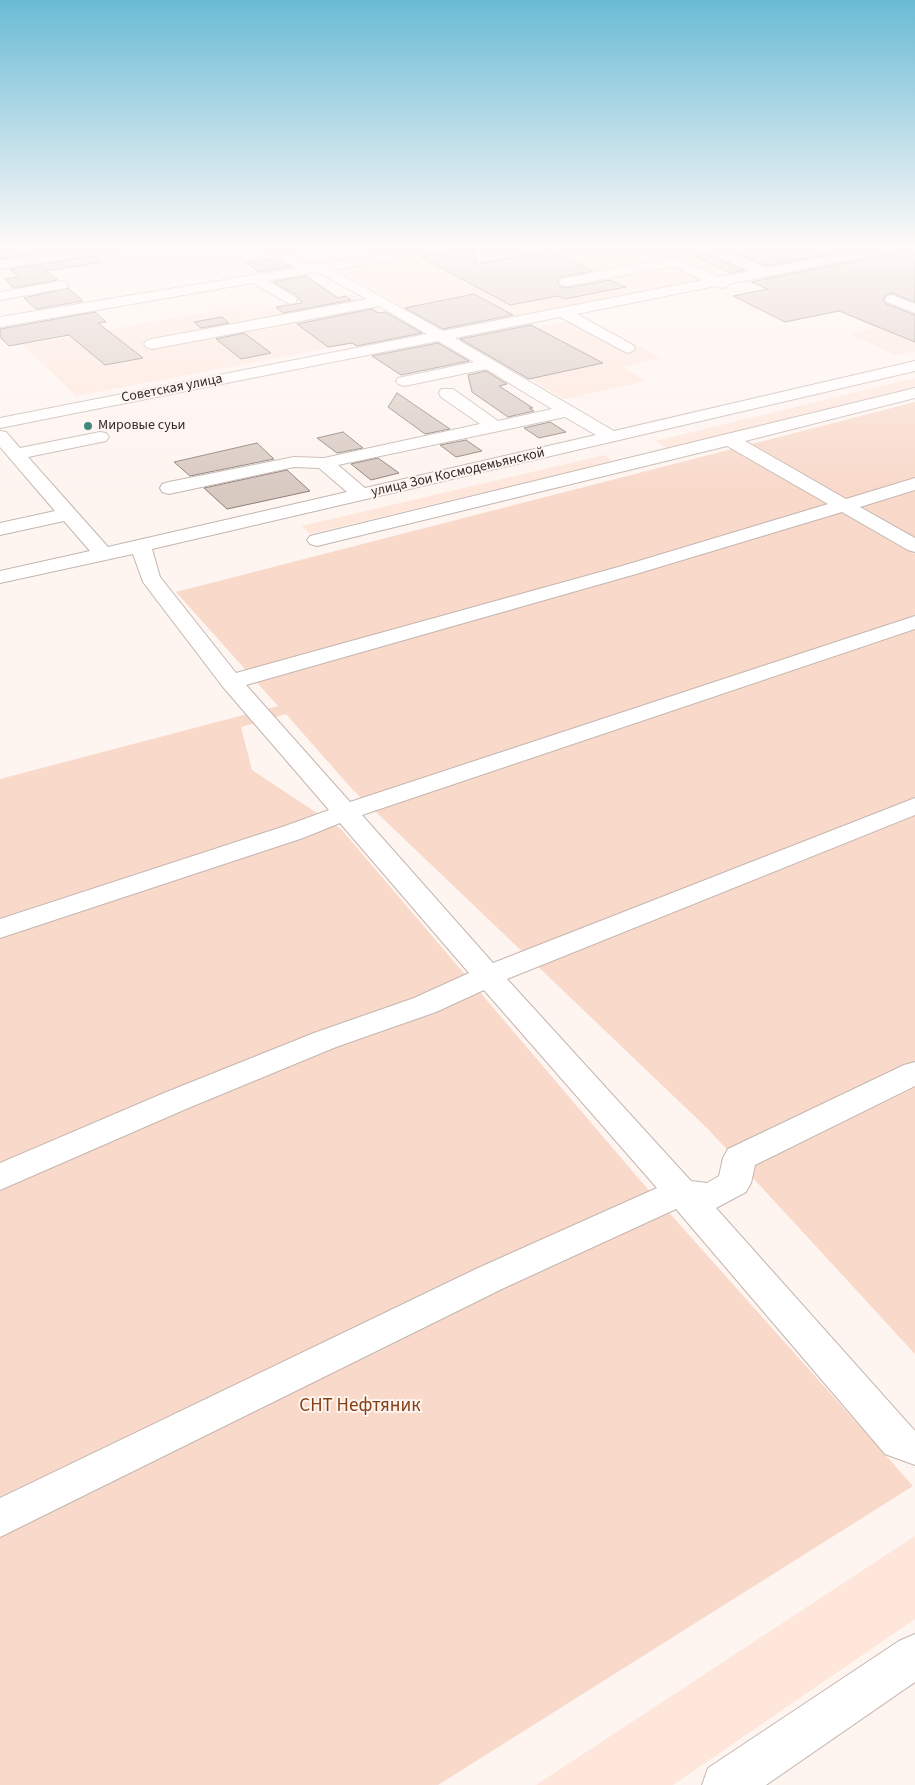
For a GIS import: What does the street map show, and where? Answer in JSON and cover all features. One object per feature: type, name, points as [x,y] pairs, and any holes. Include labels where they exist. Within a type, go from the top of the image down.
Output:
[{"type":"street","points":[[152,344],[236,328]]},
{"type":"street","points":[[429,328],[612,437]]},
{"type":"street","name":"Советская улица","points":[[0,423],[487,328]]},
{"type":"street","points":[[592,328],[627,348]]},
{"type":"street","points":[[404,381],[490,364]]},
{"type":"street","name":"улица Зои Космодемьянской","points":[[0,577],[915,366]]},
{"type":"street","points":[[447,393],[494,426]]},
{"type":"street","points":[[317,540],[915,393]]},
{"type":"street","points":[[169,488],[294,462],[324,463],[567,410]]},
{"type":"street","points":[[0,436],[104,554]]},
{"type":"street","points":[[16,454],[100,437]]},
{"type":"street","points":[[730,440],[915,546]]},
{"type":"street","points":[[324,463],[361,495]]},
{"type":"street","points":[[231,682],[629,570],[915,484]]},
{"type":"street","points":[[0,529],[68,514]]},
{"type":"street","points":[[141,546],[150,578],[231,682],[344,813],[681,1192],[899,1442],[915,1448]]},
{"type":"street","points":[[0,929],[294,832],[344,813],[915,622]]},
{"type":"street","points":[[0,1177],[175,1101],[325,1040],[425,1005],[488,976],[915,806]]},
{"type":"street","points":[[0,1518],[491,1278],[681,1192],[711,1197],[734,1183],[740,1158],[915,1073]]},
{"type":"street","points":[[725,1785],[907,1671]]},
{"type":"shaded area","points":[[117,328],[409,328],[415,332],[76,396],[23,345]]},
{"type":"shaded area","points":[[533,328],[605,328],[661,358],[623,367],[647,381],[563,399],[468,341]]},
{"type":"shaded area","points":[[876,328],[915,328],[915,351],[896,356],[850,334]]},
{"type":"shaded area","points":[[915,378],[915,387],[666,448],[655,441]]},
{"type":"shaded area","points":[[604,455],[613,461],[310,534],[302,526]]},
{"type":"shaded area","points":[[915,1536],[915,1619],[673,1785],[536,1785]]},
{"type":"green space","name":"СНТ Нефтяник","points":[[915,402],[915,1354],[708,1129],[352,789],[286,714],[241,727],[252,770],[341,829],[639,1179],[913,1486],[438,1785],[0,1785],[0,779],[278,706],[176,592]]},
{"type":"building","points":[[105,328],[143,358],[105,365],[69,335],[9,346],[0,337],[0,329]]},
{"type":"building","points":[[303,328],[414,328],[422,333],[357,346],[352,343],[328,347]]},
{"type":"building","points":[[514,328],[537,328],[603,363],[529,379],[460,339]]},
{"type":"building","points":[[881,328],[915,328],[915,342]]},
{"type":"building","points":[[244,333],[271,353],[241,359],[216,339]]},
{"type":"building","points":[[438,343],[469,361],[401,375],[372,356]]},
{"type":"building","points":[[486,371],[507,384],[499,386],[533,408],[529,408],[534,411],[508,417],[472,392],[468,375]]},
{"type":"building","points":[[397,393],[450,429],[425,434],[388,407]]},
{"type":"building","points":[[550,422],[566,432],[539,438],[524,428]]},
{"type":"building","points":[[343,432],[363,448],[337,453],[317,438]]},
{"type":"building","points":[[466,440],[482,451],[456,457],[440,445]]},
{"type":"building","points":[[257,443],[274,459],[190,476],[174,462]]},
{"type":"building","points":[[378,458],[399,473],[371,480],[351,464]]},
{"type":"building","points":[[287,470],[310,491],[227,509],[204,488]]},
{"type":"place","name":"Мировые суьи","points":[[88,426]]}]
